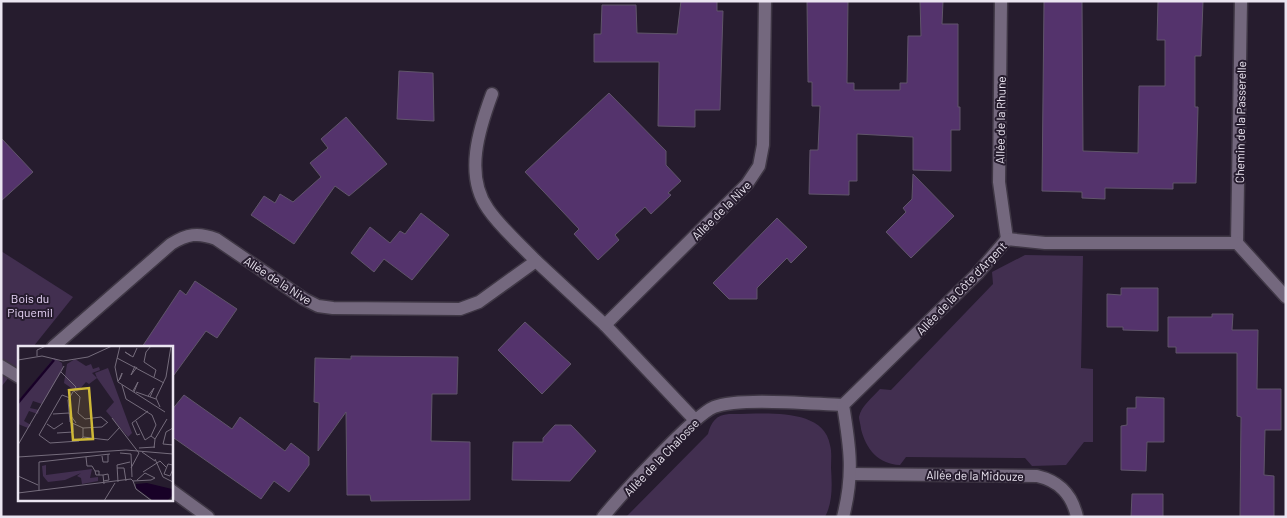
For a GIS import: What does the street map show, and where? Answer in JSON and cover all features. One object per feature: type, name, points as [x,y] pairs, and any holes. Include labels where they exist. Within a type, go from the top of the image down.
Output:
[{"type":"street","name":"Allée de la Nive","points":[[604,325],[747,184],[759,166],[763,145],[764,1]]},
{"type":"street","name":"Allée de la Rhune","points":[[1001,1],[999,182],[1007,239]]},
{"type":"street","name":"Chemin de la Passerelle","points":[[1238,243],[1241,1]]},
{"type":"street","points":[[492,94],[477,140],[476,182],[488,210],[536,261],[604,325],[695,420]]},
{"type":"street","name":"Allée de la Nive","points":[[54,346],[171,244],[192,234],[204,234],[216,239],[304,299],[318,306],[333,308],[460,309],[479,302],[536,261]]},
{"type":"street","name":"Allée de la Côte d'Argent","points":[[843,405],[977,274],[1007,239],[1045,242],[1238,243]]},
{"type":"street","points":[[1238,243],[1286,297]]},
{"type":"street","points":[[1,366],[18,376]]},
{"type":"street","name":"Allée de la Chalosse","points":[[603,517],[695,420],[715,407],[728,404],[843,405]]},
{"type":"street","points":[[843,405],[849,442],[851,474],[851,487],[843,517]]},
{"type":"street","name":"Allée de la Midouze","points":[[851,474],[1037,476],[1057,483],[1066,492],[1076,517]]},
{"type":"street","points":[[172,491],[191,512],[208,517]]},
{"type":"green space","name":"Bois du Piquemil","points":[[1,251],[73,297],[34,346],[18,346],[18,366],[1,387]]},
{"type":"green space","points":[[1025,255],[1083,256],[1081,368],[1093,369],[1093,442],[1084,442],[1066,465],[1032,466],[1025,458],[906,457],[900,465],[885,462],[879,458],[866,443],[861,429],[859,417],[865,405],[880,389],[891,390],[993,284],[992,272]]},
{"type":"green space","points":[[729,414],[788,415],[815,423],[825,432],[831,450],[832,487],[831,499],[825,517],[626,517],[708,434],[715,420]]},
{"type":"building","points":[[681,1],[717,1],[717,11],[723,11],[720,110],[695,110],[695,127],[658,126],[659,62],[594,62],[594,34],[601,34],[602,5],[636,5],[637,33],[677,34]]},
{"type":"building","points":[[807,1],[848,1],[847,83],[854,83],[854,90],[900,90],[900,83],[907,83],[908,36],[921,36],[920,1],[943,1],[942,24],[958,24],[958,107],[960,107],[960,130],[951,130],[951,171],[913,170],[913,137],[857,134],[857,181],[849,181],[849,195],[809,194],[810,150],[818,150],[820,106],[812,106],[812,82],[808,82]]},
{"type":"building","points":[[1044,1],[1082,1],[1083,151],[1138,153],[1139,86],[1165,86],[1165,40],[1157,40],[1158,1],[1203,1],[1201,56],[1195,56],[1195,107],[1198,107],[1196,183],[1173,183],[1173,189],[1105,188],[1105,199],[1082,198],[1082,192],[1042,191]]},
{"type":"building","points":[[399,71],[433,73],[434,121],[397,119]]},
{"type":"building","points":[[609,93],[666,151],[666,165],[681,181],[668,193],[671,195],[651,214],[645,207],[615,235],[619,240],[598,260],[574,234],[579,229],[525,172]]},
{"type":"building","points":[[346,117],[387,164],[349,196],[335,186],[294,244],[251,215],[264,196],[275,203],[280,194],[293,202],[321,177],[310,163],[328,148],[321,139]]},
{"type":"building","points":[[1,138],[33,172],[1,201]]},
{"type":"building","points":[[913,174],[954,216],[911,258],[886,232],[906,212],[903,208],[912,199]]},
{"type":"building","points":[[421,213],[449,235],[412,280],[384,259],[374,272],[351,253],[370,227],[390,243],[400,231],[405,234]]},
{"type":"building","points":[[777,218],[807,247],[791,263],[787,258],[757,288],[757,299],[729,299],[713,283]]},
{"type":"building","points":[[195,281],[237,309],[217,338],[206,331],[172,378],[172,346],[143,346],[180,290],[186,295]]},
{"type":"building","points":[[1121,288],[1158,288],[1158,331],[1123,330],[1123,327],[1107,327],[1107,294],[1121,295]]},
{"type":"building","points":[[1212,314],[1233,314],[1232,330],[1258,330],[1257,389],[1281,389],[1281,430],[1265,430],[1264,475],[1274,476],[1274,517],[1240,517],[1241,417],[1237,416],[1237,353],[1176,353],[1176,347],[1168,347],[1168,317],[1212,317]]},
{"type":"building","points":[[525,322],[571,364],[542,394],[498,350]]},
{"type":"building","points":[[351,356],[458,357],[457,394],[432,394],[431,441],[470,442],[470,500],[371,501],[370,495],[347,495],[346,412],[318,451],[319,403],[314,402],[315,358],[351,359]]},
{"type":"building","points":[[184,395],[232,429],[240,417],[285,451],[291,443],[309,457],[309,465],[289,492],[274,481],[261,499],[172,437],[172,410]]},
{"type":"building","points":[[1136,397],[1164,398],[1164,442],[1147,442],[1146,471],[1121,470],[1121,426],[1127,425],[1127,408],[1136,408]]},
{"type":"building","points":[[555,425],[571,425],[596,451],[570,481],[512,480],[513,442],[543,442],[543,438]]},
{"type":"building","points":[[1132,494],[1163,494],[1163,517],[1131,517]]}]
